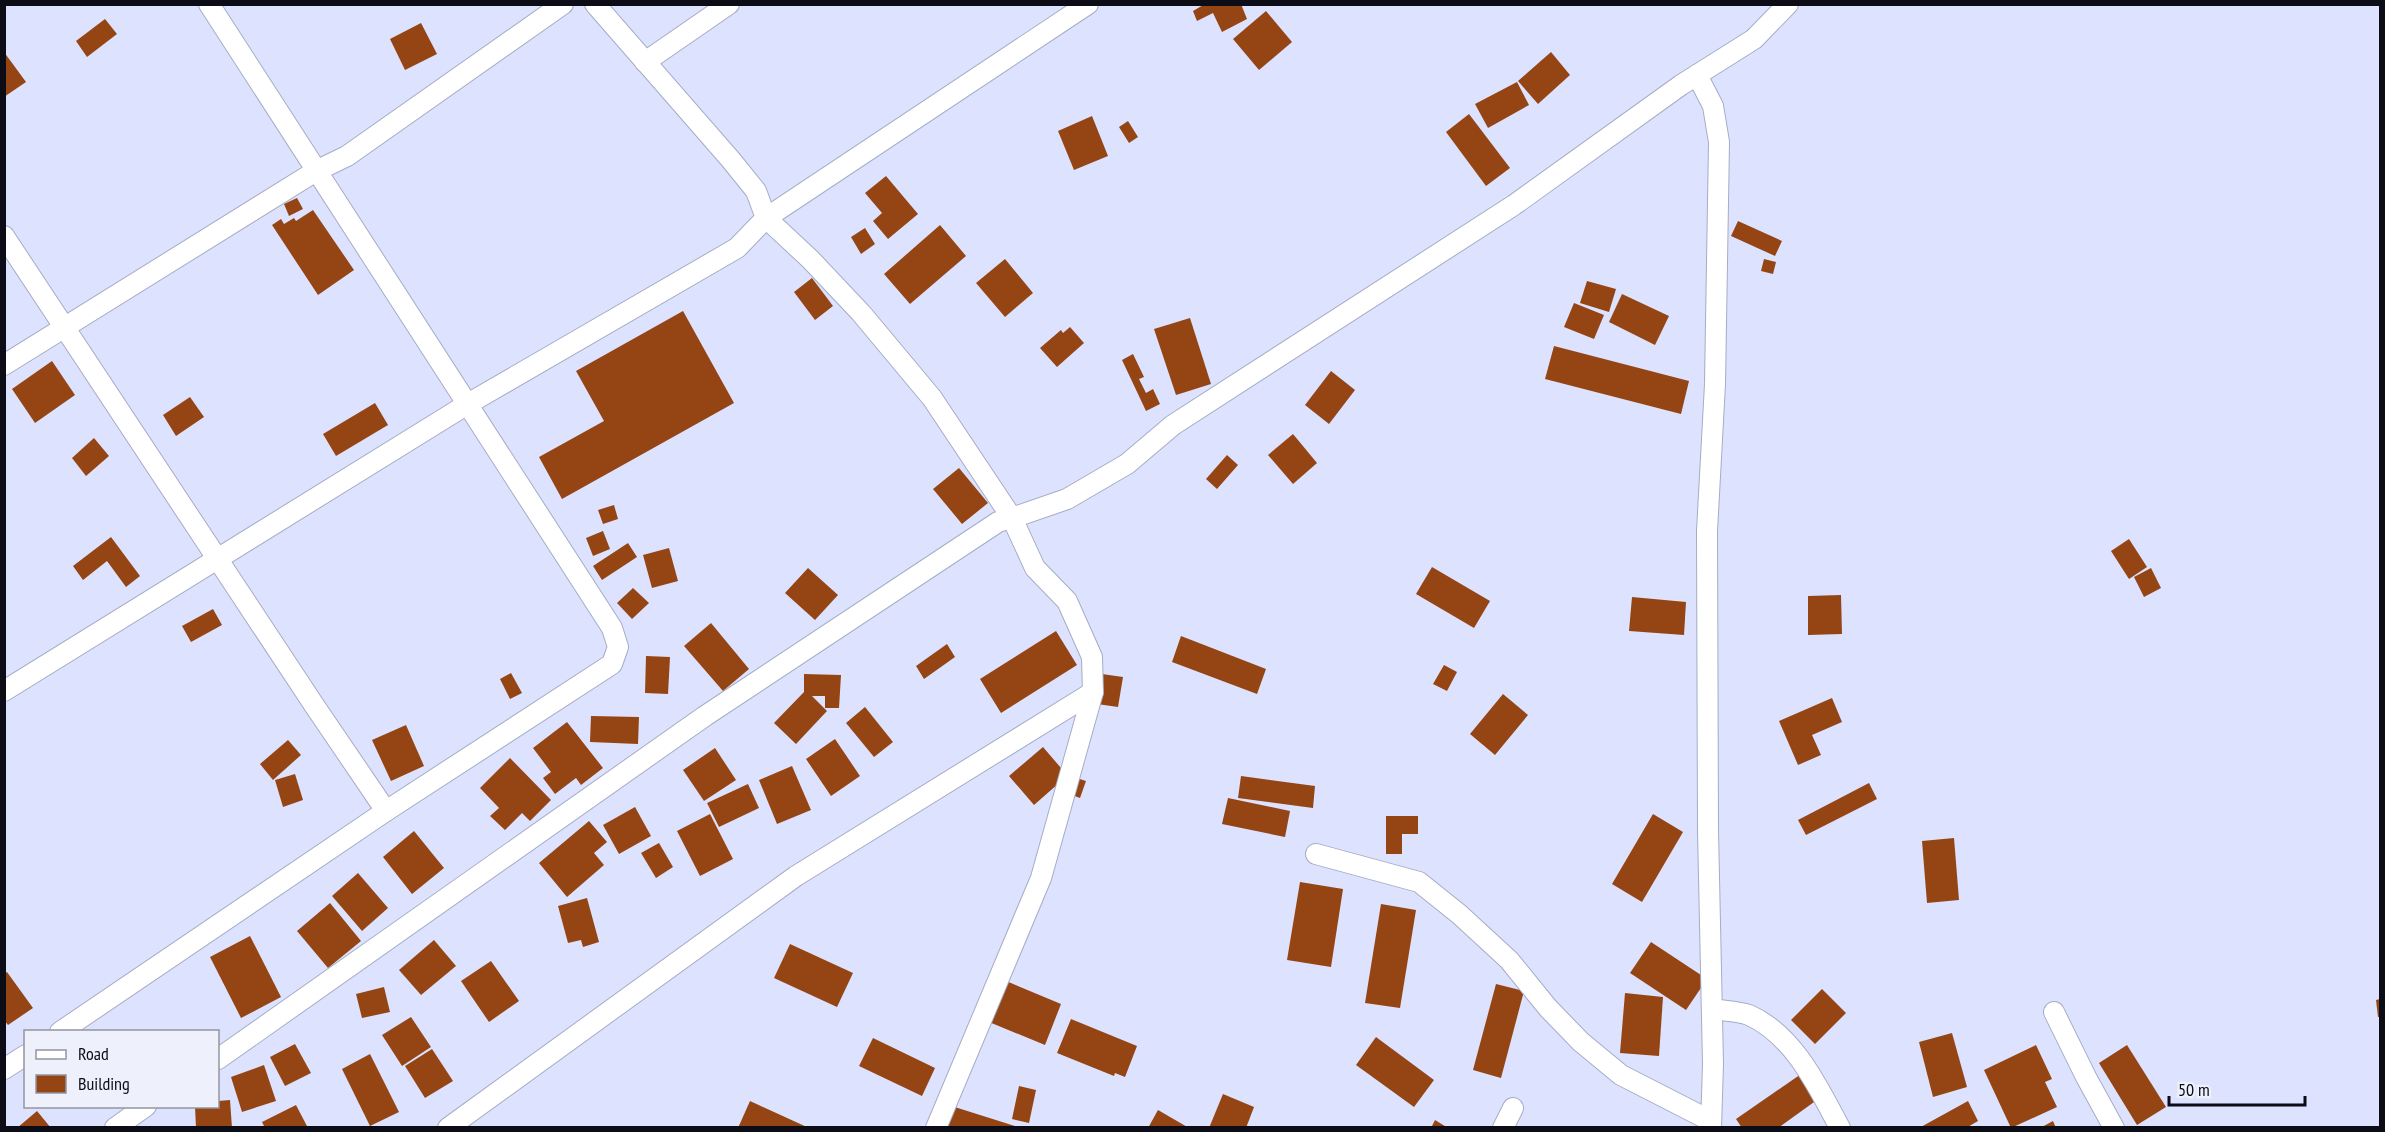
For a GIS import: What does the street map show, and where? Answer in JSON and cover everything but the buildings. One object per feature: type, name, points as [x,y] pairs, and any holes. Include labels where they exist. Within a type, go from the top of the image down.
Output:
[{"type":"street","points":[[63,1030],[386,811],[612,664],[618,647],[612,628],[208,4]]},
{"type":"street","points":[[4,365],[316,171],[347,156],[563,4]]},
{"type":"street","points":[[595,4],[756,191],[766,218],[810,259],[861,313],[933,398],[1012,518],[1035,568],[1067,601],[1092,657],[1093,692],[1041,878],[936,1128]]},
{"type":"street","points":[[645,62],[729,4]]},
{"type":"street","points":[[4,691],[466,405],[737,248],[766,218],[1088,4]]},
{"type":"street","points":[[219,1058],[705,716],[998,522],[1067,499],[1127,464],[1173,425],[1514,205],[1697,75],[1754,39],[1788,4]]},
{"type":"street","points":[[1316,855],[1419,882],[1459,914],[1509,960],[1548,1008],[1581,1042],[1605,1062],[1621,1075],[1711,1124],[1713,1064],[1708,830],[1707,531],[1715,384],[1719,142],[1713,106],[1697,75]]},
{"type":"street","points":[[4,236],[386,811]]},
{"type":"street","points":[[448,1128],[796,876],[1093,692]]},
{"type":"street","points":[[1712,1009],[1748,1015],[1776,1033],[1809,1069],[1840,1128]]},
{"type":"street","points":[[2054,1012],[2114,1128]]},
{"type":"street","points":[[4,1069],[24,1056]]},
{"type":"street","points":[[115,1128],[145,1108]]},
{"type":"street","points":[[1503,1128],[1513,1108]]}]
